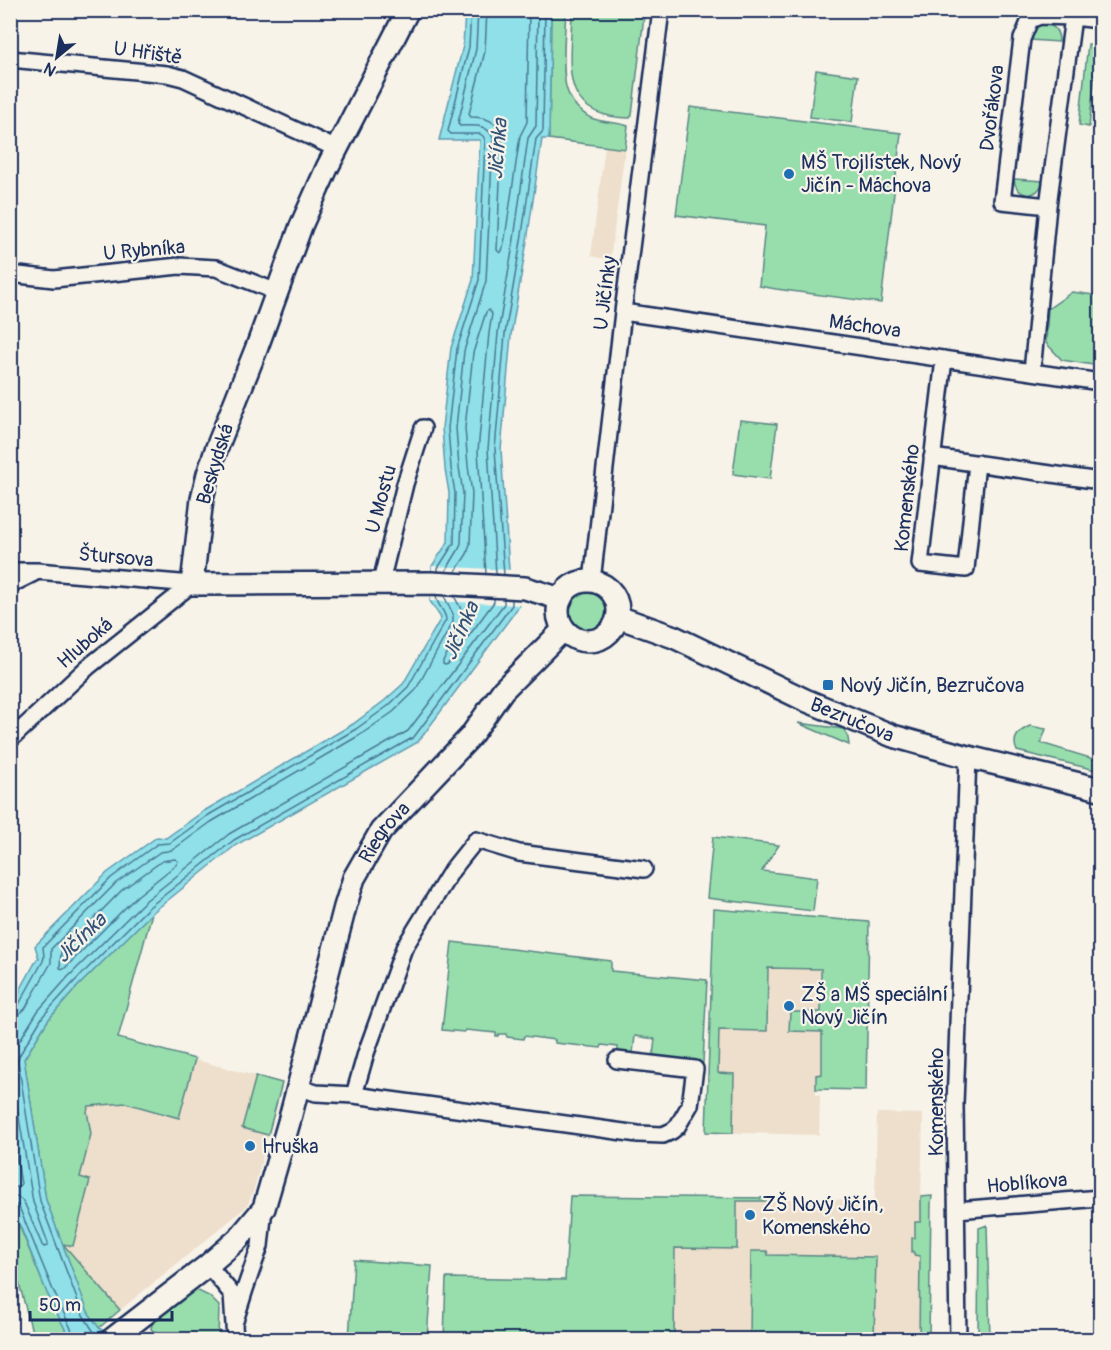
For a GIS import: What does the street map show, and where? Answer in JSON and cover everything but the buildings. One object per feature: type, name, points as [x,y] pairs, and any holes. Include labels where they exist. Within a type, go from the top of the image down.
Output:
[{"type":"street","name":"Beskydská","points":[[192,584],[202,499],[208,474],[301,226],[337,148],[408,10]]},
{"type":"street","name":"U Jičínky","points":[[592,581],[661,10]]},
{"type":"street","name":"Dvořákova","points":[[1048,206],[1002,201],[1022,39],[1030,20],[1040,16],[1073,16],[1101,20]]},
{"type":"street","points":[[1032,372],[1048,206],[1073,16]]},
{"type":"street","name":"U Hřiště","points":[[10,59],[167,74],[183,78],[337,148]]},
{"type":"street","name":"U Rybníka","points":[[10,274],[54,279],[178,266],[216,268],[277,292]]},
{"type":"street","name":"Máchova","points":[[623,312],[1101,382]]},
{"type":"street","name":"Komenského","points":[[944,359],[920,564],[966,569],[977,463]]},
{"type":"street","name":"U Mostu","points":[[381,582],[405,484],[423,428]]},
{"type":"street","points":[[932,457],[1101,481]]},
{"type":"street","name":"Štursova","points":[[10,571],[37,571],[192,584]]},
{"type":"street","points":[[10,585],[37,571]]},
{"type":"street","points":[[582,581],[592,581],[601,584],[613,593],[619,607],[618,616],[609,634],[595,641],[585,642],[575,639],[564,629],[558,614],[561,599],[566,591],[582,581]]},
{"type":"street","points":[[192,584],[431,583],[525,588],[561,599]]},
{"type":"street","name":"Hluboká","points":[[10,740],[88,667],[192,584]]},
{"type":"street","name":"Bezručova","points":[[618,616],[674,637],[806,700],[893,736],[968,757],[1101,789]]},
{"type":"street","name":"Riegrova","points":[[111,1340],[130,1323],[208,1265],[238,1239],[264,1208],[354,878],[381,831],[470,737],[503,690],[564,629]]},
{"type":"street","name":"Komenského","points":[[958,1340],[955,1104],[968,757]]},
{"type":"street","points":[[354,1095],[366,1053],[404,948],[452,870],[476,840],[519,853],[644,869]]},
{"type":"street","points":[[297,1087],[316,1093],[354,1095],[638,1134],[663,1135],[677,1127],[690,1105],[695,1069],[617,1060]]},
{"type":"street","name":"Hoblíkova","points":[[957,1210],[1101,1198]]},
{"type":"street","points":[[235,1332],[245,1289],[260,1246],[264,1208]]},
{"type":"street","points":[[208,1265],[231,1294],[235,1332]]},
{"type":"shaded area","points":[[605,146],[625,149],[610,260],[591,256]]},
{"type":"shaded area","name":"ZŠ a MŠ speciální Nový Jičín","points":[[714,909],[869,922],[866,1090],[816,1089],[816,1095],[820,1095],[819,1135],[706,1132]]},
{"type":"shaded area","points":[[48,1020],[282,1083],[248,1204],[120,1310],[62,1243]]},
{"type":"shaded area","name":"ZŠ Nový Jičín, Komenského","points":[[877,1113],[923,1114],[921,1197],[932,1196],[929,1339],[444,1340],[446,1278],[565,1280],[570,1196],[875,1200]]},
{"type":"green space","points":[[551,11],[566,11],[564,74],[571,99],[591,118],[628,126],[625,149],[549,139]]},
{"type":"green space","points":[[572,11],[644,16],[630,118],[606,115],[590,108],[579,98],[570,68]]},
{"type":"green space","points":[[1042,24],[1050,25],[1055,29],[1059,42],[1030,40],[1037,27]]},
{"type":"green space","points":[[1088,44],[1100,45],[1100,66],[1096,66],[1089,127],[1079,125]]},
{"type":"green space","points":[[816,70],[858,76],[852,122],[810,117]]},
{"type":"green space","name":"MŠ Trojlístek, Nový Jičín - Máchova","points":[[690,107],[901,133],[881,303],[759,286],[765,226],[676,215]]},
{"type":"green space","points":[[1014,179],[1043,181],[1038,191],[1027,195],[1018,189]]},
{"type":"green space","points":[[1072,292],[1100,296],[1100,366],[1062,360],[1046,343],[1048,309]]},
{"type":"green space","points":[[740,420],[777,424],[770,479],[733,474]]},
{"type":"green space","points":[[588,589],[603,596],[610,611],[603,626],[588,633],[573,626],[566,611],[573,596]]},
{"type":"green space","points":[[798,723],[844,729],[849,745]]},
{"type":"green space","points":[[1030,726],[1046,729],[1041,743],[1100,761],[1100,771],[1017,751],[1015,742],[1017,736]]},
{"type":"green space","points":[[713,837],[779,845],[762,871],[817,878],[813,911],[707,898]]},
{"type":"green space","name":"ZŠ a MŠ speciální Nový Jičín","points":[[714,909],[869,922],[866,1090],[816,1089],[816,1075],[822,1074],[822,1032],[789,1031],[790,1012],[821,1012],[821,969],[768,968],[767,1031],[719,1030],[718,1073],[734,1074],[733,1133],[706,1132]]},
{"type":"green space","points":[[152,913],[118,1038],[195,1059],[179,1118],[126,1103],[89,1106],[87,1111],[91,1134],[80,1177],[90,1180],[73,1246],[63,1244],[120,1310],[99,1328],[88,1312],[46,1200],[24,1059],[48,1020],[78,986]]},
{"type":"green space","points":[[452,942],[611,961],[611,971],[707,980],[703,1063],[618,1053],[618,1047],[602,1045],[601,1048],[555,1043],[555,1040],[524,1036],[523,1039],[507,1037],[506,1034],[496,1036],[496,1033],[442,1030]],"holes":[[[635,1036],[655,1039],[653,1056],[633,1053]]]},
{"type":"green space","points":[[256,1076],[282,1083],[268,1135],[242,1128]]},
{"type":"green space","points":[[570,1196],[769,1198],[768,1201],[737,1201],[737,1249],[675,1248],[674,1339],[444,1339],[446,1278],[565,1280]]},
{"type":"green space","points":[[932,1196],[929,1339],[919,1339],[920,1256],[912,1252],[912,1238],[915,1238],[915,1222],[921,1222],[921,1197]]},
{"type":"green space","points":[[10,1203],[47,1293],[70,1339],[34,1339],[11,1253]]},
{"type":"green space","points":[[987,1225],[990,1339],[978,1339],[979,1228]]},
{"type":"green space","points":[[751,1251],[767,1251],[768,1255],[876,1257],[874,1339],[750,1339]]},
{"type":"green space","points":[[354,1260],[432,1266],[427,1339],[349,1339]]},
{"type":"green space","points":[[194,1289],[209,1296],[219,1306],[218,1339],[164,1339],[151,1329],[152,1324]]},
{"type":"water","name":"Jičínka","points":[[465,11],[551,11],[549,139],[542,139],[511,335],[501,450],[509,570],[520,605],[418,742],[236,845],[152,913],[78,986],[48,1020],[24,1059],[46,1200],[88,1312],[99,1328],[117,1339],[70,1339],[47,1293],[11,1203],[11,1007],[39,959],[35,946],[107,873],[157,837],[166,838],[204,811],[353,724],[384,701],[403,684],[441,618],[430,601],[432,566],[448,542],[449,493],[442,428],[451,348],[473,280],[480,140],[439,140],[463,46]]},
{"type":"pier","points":[[432,566],[512,570],[522,600],[520,605],[430,601]]},
{"type":"place","name":"MŠ Trojlístek, Nový Jičín - Máchova","points":[[789,174]]},
{"type":"place","name":"Nový Jičín, Bezručova","points":[[828,685]]},
{"type":"place","name":"ZŠ a MŠ speciální Nový Jičín","points":[[789,1006]]},
{"type":"place","name":"Hruška","points":[[250,1146]]},
{"type":"place","name":"ZŠ Nový Jičín, Komenského","points":[[750,1215]]}]
